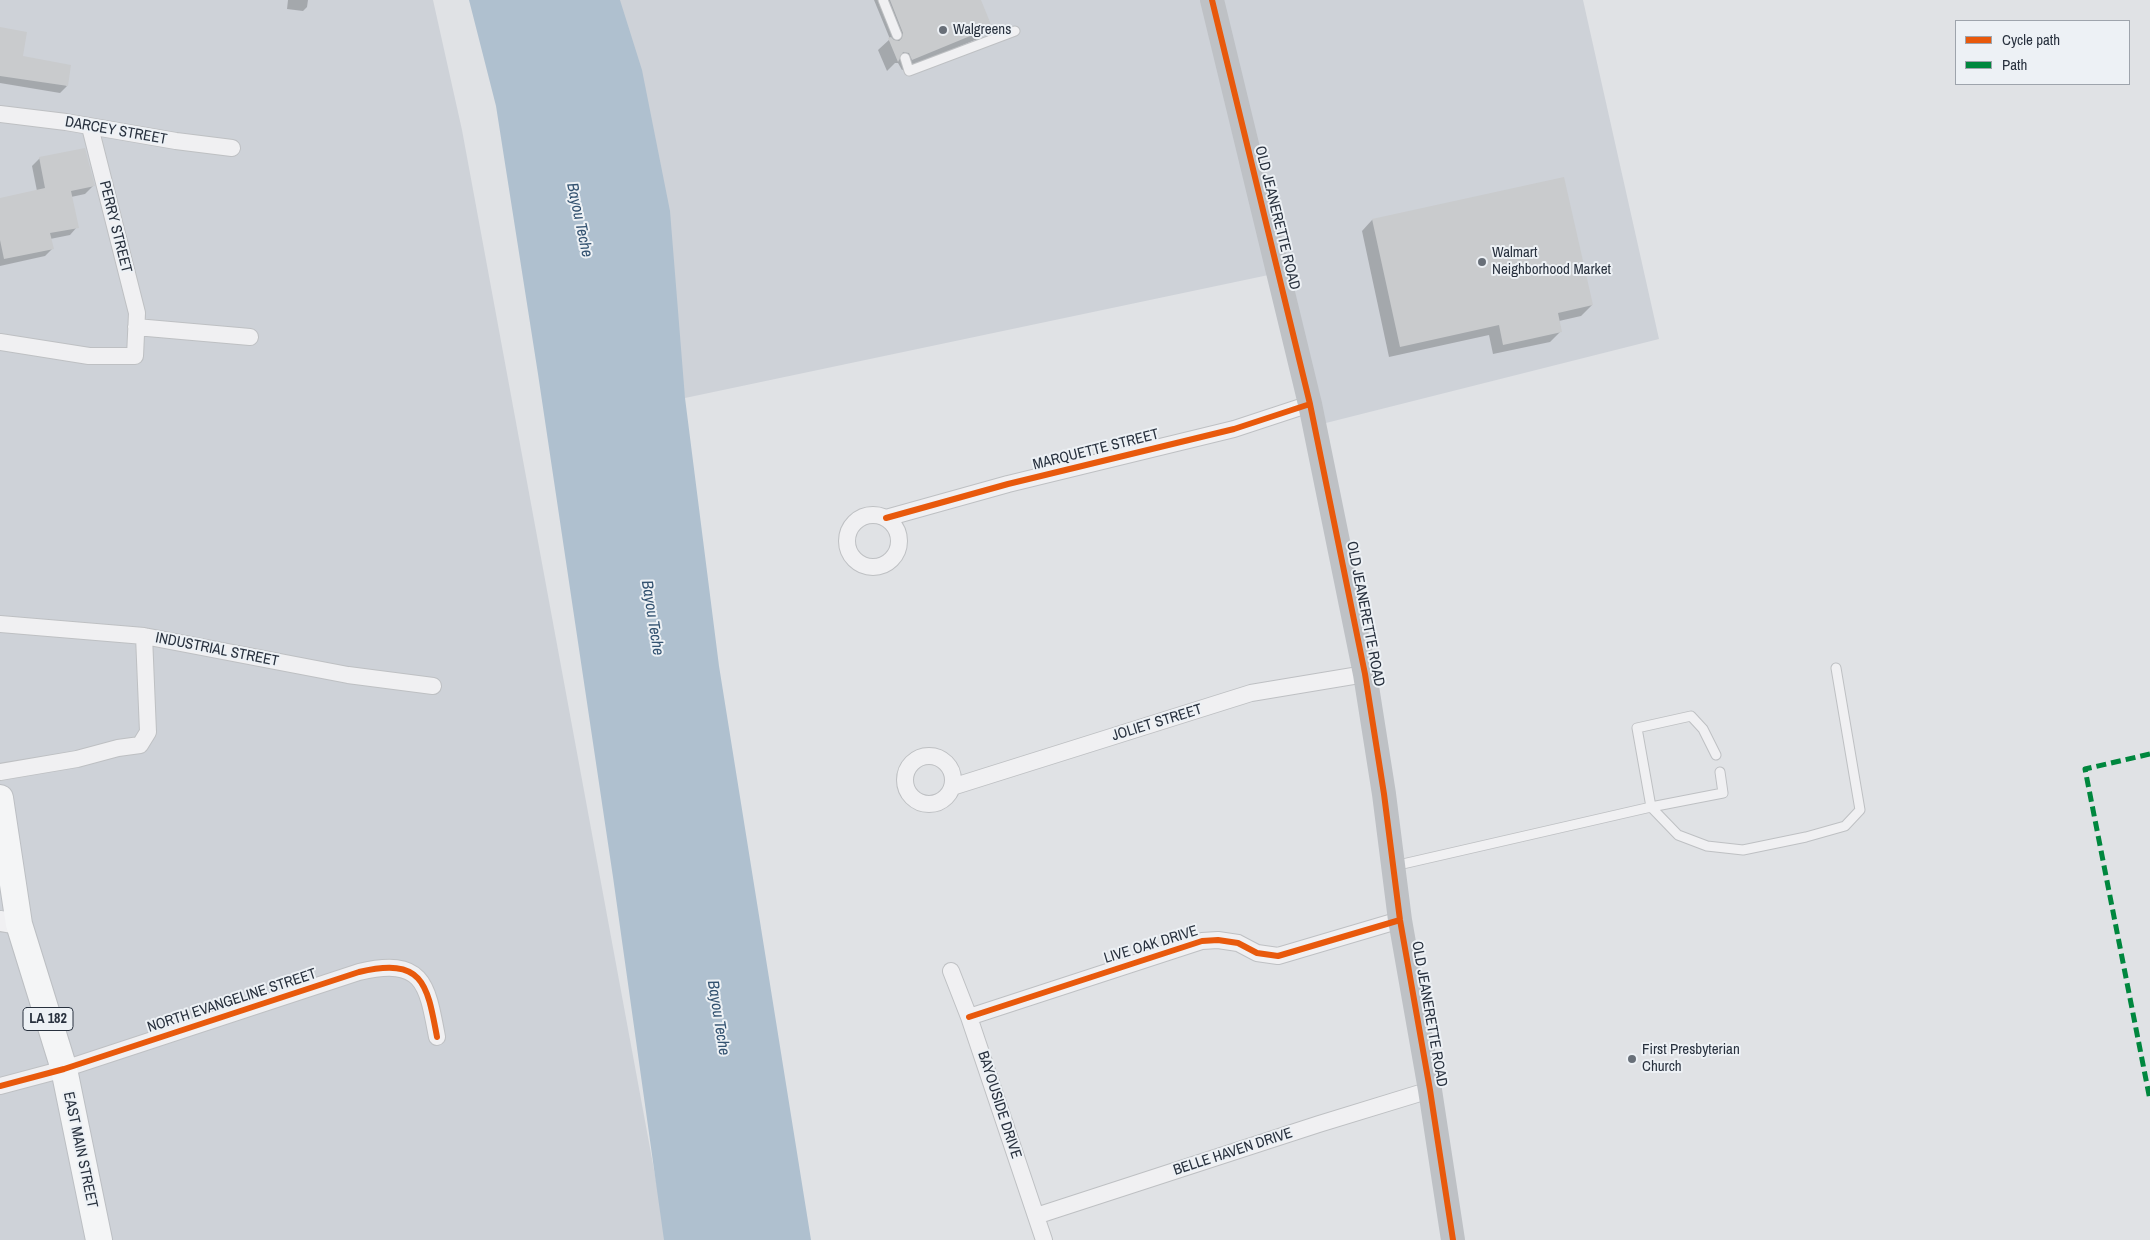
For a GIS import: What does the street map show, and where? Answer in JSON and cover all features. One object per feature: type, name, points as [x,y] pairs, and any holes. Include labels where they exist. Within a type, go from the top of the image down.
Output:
[{"type":"main road","name":"OLD JEANERETTE ROAD","points":[[1212,0],[1310,404],[1365,674],[1394,866],[1400,920],[1430,1090],[1453,1240]]},
{"type":"main road","name":"EAST MAIN STREET","points":[[0,798],[9,923],[64,1069],[99,1240]]},
{"type":"street","name":"DARCEY STREET","points":[[0,114],[66,122],[232,148]]},
{"type":"street","name":"PERRY STREET","points":[[0,342],[89,356],[135,356],[136,313],[90,126]]},
{"type":"street","points":[[136,327],[250,337]]},
{"type":"street","name":"MARQUETTE STREET","points":[[886,518],[1008,484],[1234,429],[1310,404]]},
{"type":"street","name":"INDUSTRIAL STREET","points":[[0,624],[144,636],[348,675],[433,686]]},
{"type":"street","points":[[0,772],[77,759],[118,748],[140,745],[148,732],[144,636]]},
{"type":"street","name":"JOLIET STREET","points":[[952,787],[1251,693],[1365,674]]},
{"type":"street","name":"LIVE OAK DRIVE","points":[[969,1017],[1202,941],[1218,940],[1238,943],[1257,953],[1278,956],[1400,920]]},
{"type":"street","name":"NORTH EVANGELINE STREET","points":[[0,1086],[64,1069],[359,972],[380,967],[400,967],[418,977],[429,995],[437,1037]]},
{"type":"street","name":"BAYOUSIDE DRIVE","points":[[951,971],[969,1017],[1044,1240]]},
{"type":"street","name":"BELLE HAVEN DRIVE","points":[[1036,1216],[1430,1090]]},
{"type":"lane","points":[[883,0],[897,35]]},
{"type":"lane","points":[[905,58],[909,71],[1015,31]]},
{"type":"lane","points":[[1716,755],[1703,729],[1690,716],[1637,728],[1651,808],[1678,835],[1707,846],[1743,850],[1806,837],[1844,826],[1860,810],[1836,668]]},
{"type":"lane","points":[[1394,866],[1723,793],[1720,772]]},
{"type":"shaded area","points":[[0,0],[433,0],[462,130],[667,1240],[0,1240]]},
{"type":"shaded area","points":[[598,0],[1583,0],[1659,339],[1314,426],[1278,273],[685,398]]},
{"type":"water","name":"Bayou Teche","points":[[469,0],[620,0],[642,70],[670,211],[685,398],[719,666],[811,1240],[664,1240],[613,877],[496,106]]},
{"type":"building","name":"Walgreens","points":[[890,0],[981,0],[992,27],[912,60],[909,53],[903,52],[898,62],[888,38],[891,37],[899,41],[903,33]]},
{"type":"building","points":[[0,27],[27,32],[23,56],[71,65],[68,86],[0,76]]},
{"type":"building","points":[[85,148],[95,186],[71,191],[79,228],[50,233],[54,249],[4,259],[0,240],[0,198],[45,188],[39,157]]},
{"type":"building","name":"Walmart Neighborhood Market","points":[[1564,177],[1593,305],[1558,313],[1562,332],[1503,345],[1499,325],[1400,347],[1372,219]]},
{"type":"marked path","points":[[2150,754],[2085,769],[2150,1100]]},
{"type":"cycle path","points":[[1212,0],[1310,404],[1365,674],[1384,794],[1400,920],[1430,1090],[1453,1240]]},
{"type":"cycle path","points":[[886,518],[1008,484],[1234,429],[1310,404]]},
{"type":"cycle path","points":[[969,1017],[1202,941],[1218,940],[1238,943],[1257,953],[1278,956],[1400,920]]},
{"type":"cycle path","points":[[0,1086],[64,1069],[359,972],[380,968],[397,968],[409,972],[418,979],[425,989],[430,1002],[437,1037]]},
{"type":"place","name":"Walgreens","points":[[943,30]]},
{"type":"place","name":"Walmart Neighborhood Market","points":[[1482,262]]},
{"type":"place","name":"First Presbyterian Church","points":[[1632,1059]]}]
